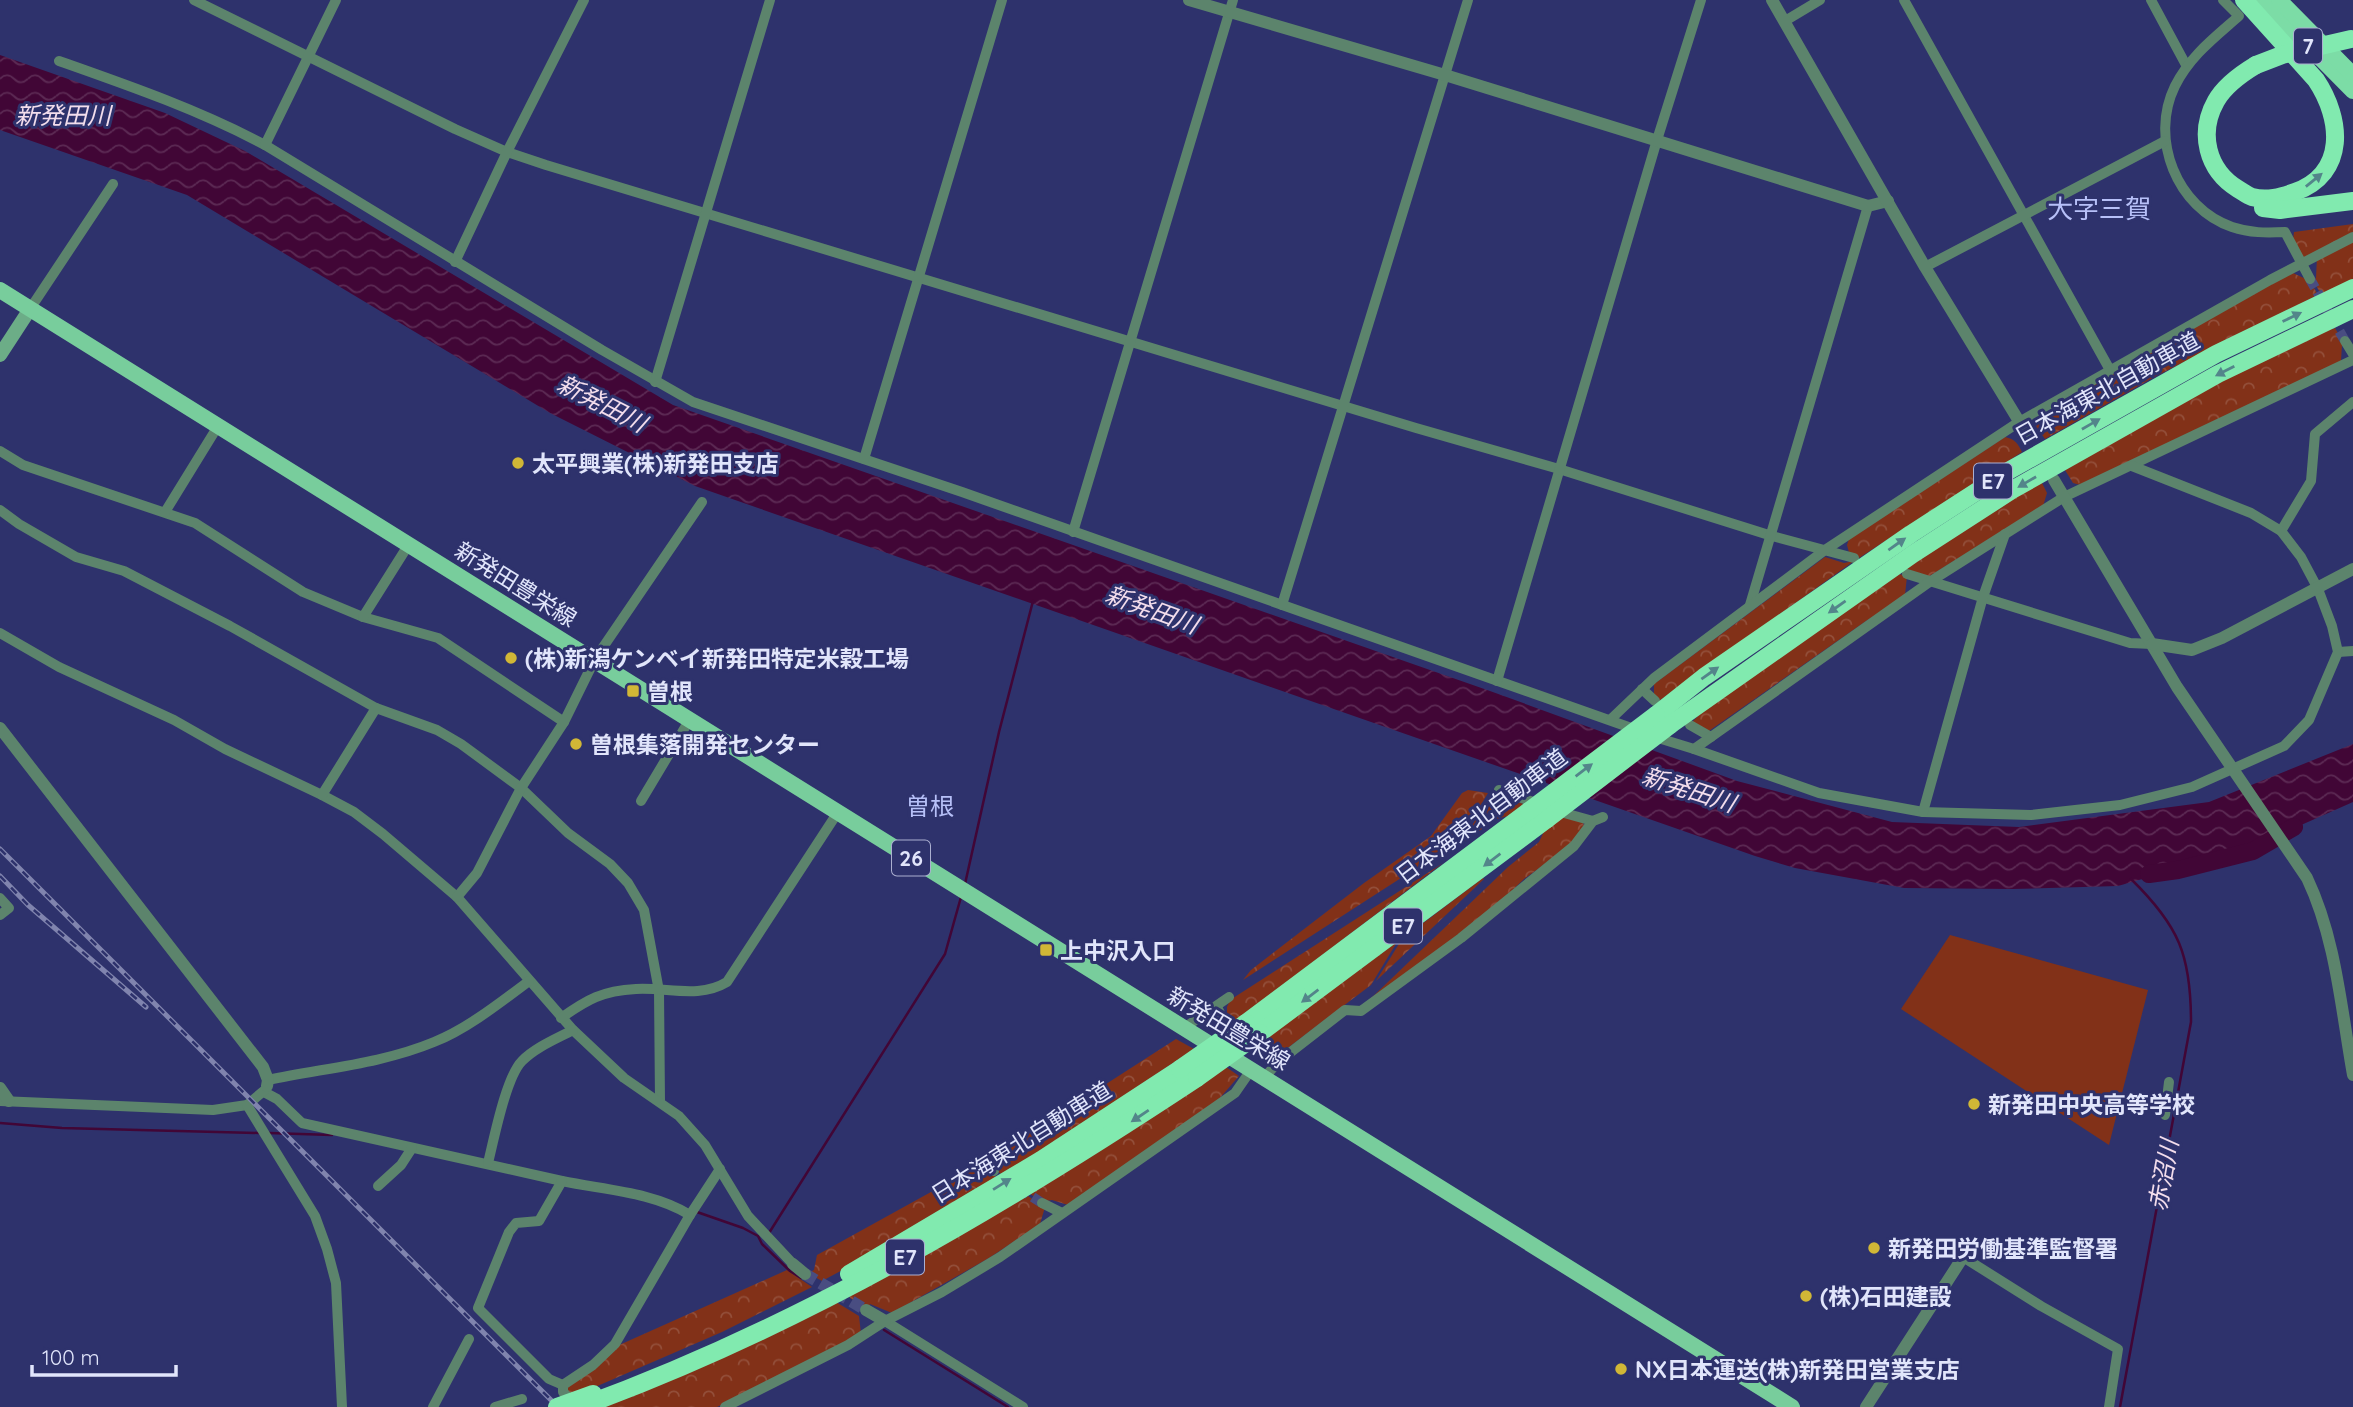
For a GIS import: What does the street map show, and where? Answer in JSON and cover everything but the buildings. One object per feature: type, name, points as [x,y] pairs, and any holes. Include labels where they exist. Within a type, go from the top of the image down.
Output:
[{"type":"highway","points":[[2245,0],[2316,80],[2325,95],[2334,121],[2335,148],[2323,173],[2304,189],[2278,198],[2251,197],[2227,182],[2213,165],[2206,140],[2207,122],[2217,99],[2254,62]]},
{"type":"highway","name":"7","points":[[2263,0],[2353,91]]},
{"type":"highway","name":"7","points":[[2279,0],[2353,75]]},
{"type":"highway","points":[[2350,35],[2254,62],[2231,72],[2210,94],[2199,119],[2196,140],[2203,166],[2220,191],[2247,207],[2280,210],[2353,201]]},
{"type":"highway","name":"日本海東北自動車道","points":[[557,1407],[586,1402],[748,1338],[871,1276],[1034,1182],[1196,1078],[1253,1028],[1529,811],[1704,677],[1819,598],[2010,470],[2216,354],[2353,288]]},
{"type":"highway","name":"日本海東北自動車道","points":[[586,1402],[813,1294],[1030,1167],[1180,1069],[1253,1028],[1547,819],[1660,713],[2012,490],[2218,374],[2353,309]]},
{"type":"main road","name":"新発田豊栄線","points":[[0,290],[1792,1407]]},
{"type":"main road","points":[[0,355],[30,309]]},
{"type":"street","points":[[194,0],[507,152],[704,214],[1559,469],[1772,536],[1854,558]]},
{"type":"street","points":[[265,145],[336,0]]},
{"type":"street","points":[[455,262],[584,0]]},
{"type":"street","points":[[655,382],[770,0]]},
{"type":"street","points":[[864,459],[1002,0]]},
{"type":"street","points":[[1189,0],[1231,6],[1868,206],[1888,201]]},
{"type":"street","points":[[1282,605],[1468,0]]},
{"type":"street","points":[[1497,681],[1701,0]]},
{"type":"street","points":[[1772,0],[1925,267],[2028,436]]},
{"type":"street","points":[[1785,21],[1820,0]]},
{"type":"street","points":[[1904,0],[2110,370]]},
{"type":"street","points":[[2151,0],[2186,65]]},
{"type":"street","points":[[2223,0],[2239,16],[2186,65],[2173,89],[2166,115],[2165,141],[2171,166],[2185,192],[2204,213],[2231,227],[2256,233],[2285,232],[2310,279]]},
{"type":"street","points":[[1073,532],[1231,6]]},
{"type":"street","points":[[60,61],[158,95],[221,122],[265,145],[455,262],[693,402],[864,459],[1819,793],[1923,812],[2031,815],[2120,805],[2235,773],[2284,746],[2309,720],[2338,652],[2332,626],[2318,589],[2301,557],[2281,531],[2251,513],[2132,466]]},
{"type":"street","points":[[1925,267],[2165,141]]},
{"type":"street","points":[[30,309],[113,184]]},
{"type":"street","points":[[1750,606],[1868,206]]},
{"type":"street","points":[[1611,719],[1654,678],[1825,550],[2019,422],[2353,237]]},
{"type":"street","points":[[1694,749],[1931,581],[2064,497],[2353,357],[2345,341]]},
{"type":"street","points":[[2281,531],[2312,481],[2315,434],[2353,402]]},
{"type":"street","points":[[165,512],[218,426]]},
{"type":"street","points":[[0,451],[23,465],[195,523],[303,592],[363,617],[438,638],[564,722]]},
{"type":"street","points":[[2054,480],[2190,708],[2302,870],[2320,906],[2336,974],[2353,1075]]},
{"type":"street","points":[[457,897],[477,873],[521,788],[564,722],[595,659],[702,502]]},
{"type":"street","points":[[0,510],[19,524],[76,556],[124,571],[230,626],[376,708],[438,730],[521,788],[568,833],[610,864],[628,883],[644,910],[659,991],[660,1101]]},
{"type":"street","points":[[1923,812],[1983,597],[2005,534]]},
{"type":"street","points":[[363,617],[408,544]]},
{"type":"street","points":[[1907,574],[2130,643],[2192,650],[2222,638],[2353,569]]},
{"type":"street","points":[[0,633],[59,667],[174,720],[225,749],[354,812],[457,897],[561,1018],[624,1078],[679,1116],[705,1145],[748,1216],[805,1274]]},
{"type":"street","points":[[2338,652],[2353,651]]},
{"type":"street","points":[[1642,689],[1660,713]]},
{"type":"street","points":[[322,795],[376,708]]},
{"type":"street","points":[[641,801],[690,719]]},
{"type":"street","points":[[1690,725],[1711,737]]},
{"type":"street","points":[[0,728],[263,1067],[266,1086],[302,1124],[645,1197],[690,1215]]},
{"type":"street","points":[[725,1407],[848,1345],[885,1321],[942,1292],[1000,1257],[1235,1093],[1258,1073],[1278,1062],[1345,1010],[1361,1011],[1461,938],[1574,846],[1598,819],[1566,814],[1499,790]]},
{"type":"street","points":[[561,1018],[587,999],[608,993],[639,989],[709,991],[727,982],[838,813]]},
{"type":"street","points":[[0,898],[9,908],[0,915]]},
{"type":"street","points":[[0,1088],[5,1101],[213,1110],[247,1105],[266,1086],[390,1056],[437,1041],[464,1026],[529,981]]},
{"type":"street","points":[[1184,1028],[1229,997]]},
{"type":"street","points":[[1217,1007],[1226,1025],[1278,1062]]},
{"type":"street","points":[[488,1163],[508,1090],[520,1062],[541,1046],[573,1030]]},
{"type":"street","points":[[2165,1115],[2169,1082]]},
{"type":"street","points":[[247,1105],[315,1216],[327,1249],[336,1283],[342,1407]]},
{"type":"street","points":[[378,1186],[401,1165],[412,1148]]},
{"type":"street","points":[[981,1162],[994,1171]]},
{"type":"street","points":[[563,1385],[593,1365],[615,1344],[720,1169]]},
{"type":"street","points":[[562,1181],[539,1221],[516,1223],[509,1232],[478,1308],[549,1379],[563,1385]]},
{"type":"street","points":[[1042,1203],[1062,1213]]},
{"type":"street","points":[[1866,1407],[1963,1257],[2041,1306],[2118,1349],[2109,1407]]},
{"type":"street","points":[[866,1310],[1023,1407]]},
{"type":"street","points":[[433,1407],[469,1339]]},
{"type":"street","points":[[563,1385],[565,1394],[586,1402]]},
{"type":"street","points":[[495,1407],[522,1399]]},
{"type":"green space","points":[[2353,224],[2353,232],[2306,258],[2293,240],[2294,232]]},
{"type":"green space","points":[[2353,239],[2353,280],[2321,294],[2312,279],[2316,278],[2317,257]]},
{"type":"green space","points":[[2291,272],[2310,281],[2318,295],[2156,376],[2045,439],[2036,426],[2039,412]]},
{"type":"green space","points":[[2334,326],[2343,343],[2341,361],[2080,485],[2073,483],[2065,470],[2198,392]]},
{"type":"green space","points":[[2005,437],[2016,442],[2022,452],[1859,558],[1850,556],[1847,545],[1849,539]]},
{"type":"green space","points":[[2041,481],[2047,493],[2043,506],[1928,577],[1902,571]]},
{"type":"green space","points":[[1825,557],[1844,563],[1854,561],[1659,701],[1654,698],[1654,684]]},
{"type":"green space","points":[[1899,574],[1907,576],[1905,595],[1901,599],[1706,733],[1692,722],[1704,710]]},
{"type":"green space","points":[[1468,790],[1488,793],[1456,846],[1432,858],[1243,980],[1251,970],[1364,883],[1431,836],[1462,793]]},
{"type":"green space","points":[[1491,794],[1524,804],[1508,816],[1496,819],[1461,844]]},
{"type":"green space","points":[[1562,817],[1583,822],[1584,826],[1570,846],[1524,879],[1494,908],[1365,1004],[1508,867],[1539,842],[1546,827]]},
{"type":"green space","points":[[1443,863],[1232,1024],[1227,1020],[1230,1000]]},
{"type":"green space","points":[[1484,879],[1376,981],[1402,939]]},
{"type":"green space","points":[[1950,935],[2148,990],[2109,1145],[1901,1009]]},
{"type":"green space","points":[[1397,942],[1371,985],[1285,1050],[1270,1051],[1257,1044]]},
{"type":"green space","points":[[1176,1039],[1194,1049],[1004,1176],[991,1167],[998,1168],[995,1162],[1002,1151]]},
{"type":"green space","points":[[1226,1067],[1239,1076],[1219,1099],[1068,1205],[1052,1200],[1046,1201],[1046,1205],[1029,1193]]},
{"type":"green space","points":[[978,1166],[1000,1179],[822,1281],[808,1273],[814,1270],[817,1255]]},
{"type":"green space","points":[[1028,1196],[1045,1207],[1040,1224],[989,1258],[892,1313],[870,1304],[868,1309],[850,1298],[849,1294]]},
{"type":"green space","points":[[787,1270],[812,1287],[722,1332],[572,1397],[565,1389],[617,1346]]},
{"type":"green space","points":[[836,1302],[859,1316],[861,1334],[717,1407],[590,1407]]},
{"type":"water","name":"新発田川","points":[[0,55],[165,113],[245,151],[673,405],[1490,691],[1737,781],[1892,822],[2019,827],[2209,802],[2353,744],[2353,802],[2247,849],[2118,886],[1904,888],[1795,868],[1755,856],[695,486],[550,413],[187,195],[0,130]]},
{"type":"waterway","points":[[965,884],[999,732],[1033,601]]},
{"type":"waterway","name":"新発田川","points":[[2149,874],[2178,870],[2253,851],[2294,827]]},
{"type":"waterway","name":"赤沼川","points":[[2120,1407],[2191,1022],[2188,978],[2179,943],[2161,912],[2131,879]]},
{"type":"waterway","points":[[769,1233],[945,954],[961,897]]},
{"type":"waterway","points":[[0,1123],[62,1128],[259,1133]]},
{"type":"waterway","points":[[269,1133],[332,1135]]},
{"type":"waterway","points":[[697,1212],[758,1236],[762,1244],[801,1278]]},
{"type":"waterway","points":[[884,1330],[1008,1407]]},
{"type":"tunnel","points":[[2310,279],[2345,341]]},
{"type":"tunnel","points":[[1020,1189],[1042,1203]]},
{"type":"tunnel","points":[[805,1274],[866,1310]]},
{"type":"railway","points":[[0,849],[558,1407]]},
{"type":"railway","points":[[0,876],[28,905],[146,1007]]},
{"type":"place","name":"太平興業(株)新発田支店","points":[[518,463]]},
{"type":"place","name":"(株)新潟ケンベイ新発田特定米穀工場","points":[[511,658]]},
{"type":"place","name":"曽根","points":[[633,691]]},
{"type":"place","name":"曽根集落開発センター","points":[[576,744]]},
{"type":"place","name":"上中沢入口","points":[[1046,950]]},
{"type":"place","name":"新発田中央高等学校","points":[[1974,1104]]},
{"type":"place","name":"新発田労働基準監督署","points":[[1874,1248]]},
{"type":"place","name":"(株)石田建設","points":[[1806,1296]]},
{"type":"place","name":"NX日本運送(株)新発田営業支店","points":[[1621,1369]]},
{"type":"district","name":"大字三賀","points":[[2099,208]]},
{"type":"district","name":"曽根","points":[[930,806]]}]
